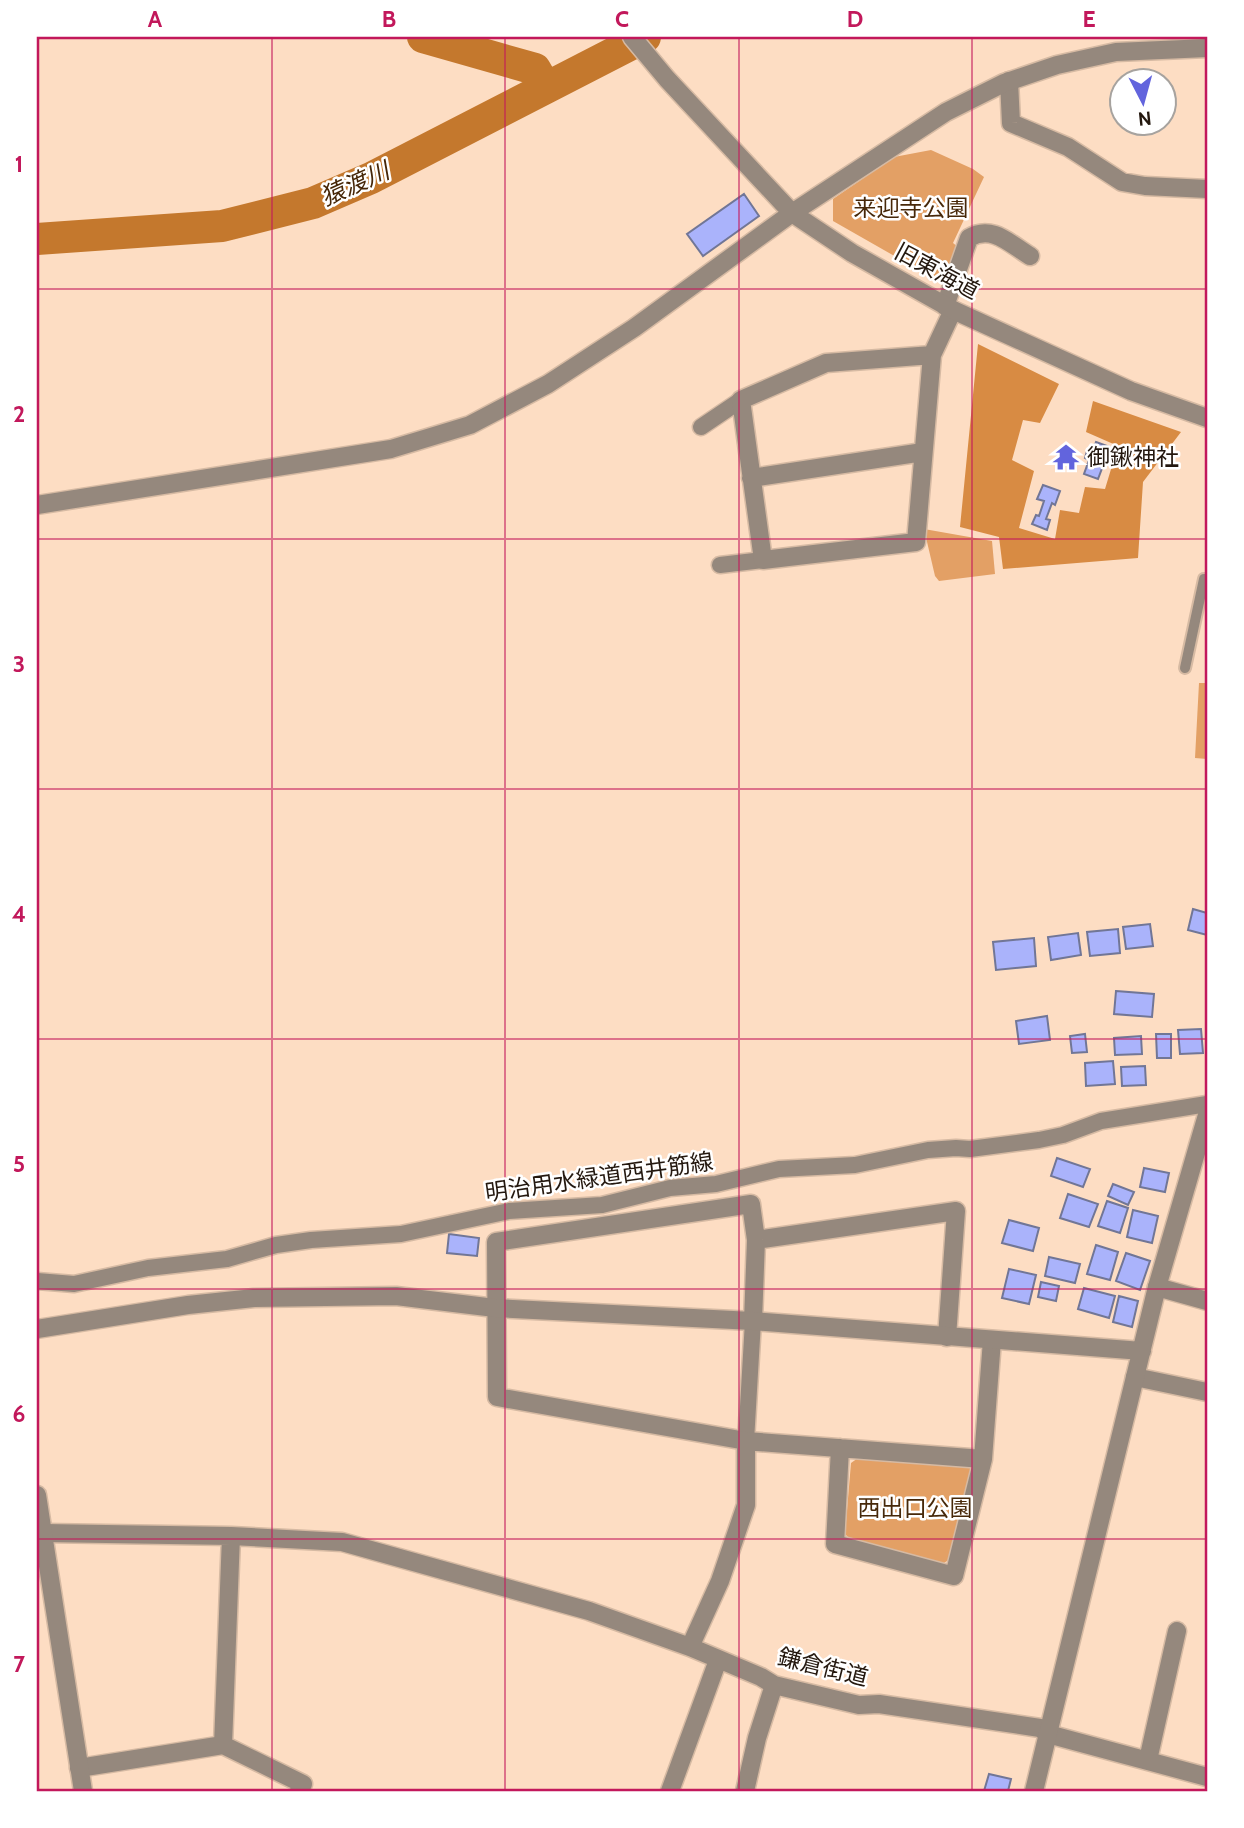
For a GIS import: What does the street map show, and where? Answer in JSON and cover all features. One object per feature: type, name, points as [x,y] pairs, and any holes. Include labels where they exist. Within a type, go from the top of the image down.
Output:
[{"type":"street","name":"旧東海道","points":[[632,37],[667,79],[792,213],[852,253],[949,308],[1131,391],[1207,418]]},
{"type":"street","points":[[37,505],[391,449],[470,425],[548,384],[634,328],[792,213],[946,112],[1009,81],[1057,65],[1116,52],[1207,50]]},
{"type":"street","points":[[1009,81],[1012,123],[1068,148],[1122,182],[1207,189]]},
{"type":"street","points":[[720,565],[916,542],[932,355],[969,239],[976,234],[991,232],[1030,256]]},
{"type":"street","points":[[701,427],[741,400],[826,363],[932,355]]},
{"type":"street","points":[[741,400],[763,561]]},
{"type":"street","points":[[751,478],[923,452]]},
{"type":"street","name":"明治用水緑道西井筋線","points":[[37,1281],[74,1284],[148,1268],[227,1259],[276,1245],[401,1234],[509,1212],[602,1205],[670,1188],[730,1181],[779,1168],[855,1165],[928,1150],[970,1149],[1040,1140],[1101,1121],[1207,1104]]},
{"type":"street","points":[[1034,1791],[1157,1287],[1207,1115]]},
{"type":"street","points":[[690,1647],[720,1581],[746,1505],[746,1441],[756,1240],[751,1204],[496,1242],[497,1397],[746,1441],[983,1459]]},
{"type":"street","points":[[756,1240],[956,1211],[947,1337]]},
{"type":"street","points":[[1157,1287],[1207,1301]]},
{"type":"street","points":[[37,1329],[188,1305],[254,1298],[396,1296],[495,1308],[753,1321],[1142,1351]]},
{"type":"street","points":[[840,1448],[835,1544],[954,1576],[983,1459],[992,1340]]},
{"type":"street","points":[[1135,1377],[1207,1392]]},
{"type":"street","points":[[37,1494],[83,1791]]},
{"type":"street","name":"鎌倉街道","points":[[44,1533],[231,1536],[342,1542],[589,1611],[690,1647],[774,1685],[859,1704],[879,1704],[1040,1728],[1048,1734],[1148,1760],[1203,1781]]},
{"type":"street","points":[[223,1745],[231,1536]]},
{"type":"street","points":[[1148,1760],[1177,1632]]},
{"type":"street","points":[[670,1791],[718,1660]]},
{"type":"street","points":[[744,1791],[774,1685]]},
{"type":"street","points":[[79,1768],[223,1745],[303,1784],[299,1791]]},
{"type":"lane","points":[[1185,668],[1204,579],[1207,579]]},
{"type":"green space","name":"来迎寺公園","points":[[931,150],[973,169],[984,177],[953,243],[958,247],[941,280],[833,221],[833,199],[894,157]]},
{"type":"green space","points":[[924,529],[992,541],[995,574],[939,581],[935,576]]},
{"type":"green space","points":[[1199,683],[1207,683],[1207,759],[1195,758]]},
{"type":"green space","name":"西出口公園","points":[[858,1458],[969,1467],[973,1472],[950,1559],[944,1563],[851,1540],[845,1534],[851,1463]]},
{"type":"shaded area","name":"御鍬神社","points":[[978,344],[1059,384],[1040,423],[1023,420],[1012,460],[1034,471],[1019,528],[1055,539],[1060,510],[1079,513],[1085,487],[1105,489],[1118,446],[1086,432],[1093,401],[1181,432],[1143,482],[1138,558],[1003,569],[999,537],[960,527]]},
{"type":"building","points":[[744,194],[759,216],[703,256],[687,234]]},
{"type":"building","points":[[1096,442],[1110,447],[1098,479],[1084,474],[1089,460],[1085,458],[1087,451],[1092,453]]},
{"type":"building","points":[[1043,485],[1060,491],[1046,519],[1050,520],[1047,530],[1032,524],[1036,515],[1039,516],[1044,501],[1037,499]]},
{"type":"building","points":[[1193,909],[1207,913],[1207,935],[1188,930]]},
{"type":"building","points":[[1150,924],[1153,946],[1126,949],[1123,927]]},
{"type":"building","points":[[1118,929],[1120,953],[1090,956],[1087,932]]},
{"type":"building","points":[[1078,933],[1081,955],[1051,960],[1048,937]]},
{"type":"building","points":[[1034,938],[1036,966],[996,970],[993,942]]},
{"type":"building","points":[[1116,991],[1154,994],[1152,1017],[1114,1014]]},
{"type":"building","points":[[1047,1016],[1050,1040],[1019,1044],[1016,1021]]},
{"type":"building","points":[[1201,1029],[1203,1053],[1180,1054],[1178,1030]]},
{"type":"building","points":[[1085,1034],[1087,1052],[1072,1053],[1070,1036]]},
{"type":"building","points":[[1156,1034],[1171,1034],[1171,1058],[1157,1058]]},
{"type":"building","points":[[1141,1036],[1142,1054],[1115,1055],[1114,1038]]},
{"type":"building","points":[[1113,1061],[1115,1084],[1086,1086],[1085,1063]]},
{"type":"building","points":[[1145,1066],[1146,1085],[1122,1086],[1121,1067]]},
{"type":"building","points":[[1057,1158],[1090,1169],[1083,1187],[1051,1176]]},
{"type":"building","points":[[1144,1168],[1169,1173],[1165,1192],[1140,1187]]},
{"type":"building","points":[[1113,1184],[1134,1192],[1128,1205],[1108,1196]]},
{"type":"building","points":[[1068,1194],[1098,1204],[1089,1227],[1060,1218]]},
{"type":"building","points":[[1107,1201],[1128,1208],[1120,1233],[1098,1226]]},
{"type":"building","points":[[1133,1210],[1158,1216],[1152,1243],[1127,1237]]},
{"type":"building","points":[[1009,1220],[1039,1228],[1033,1251],[1002,1243]]},
{"type":"building","points":[[449,1234],[479,1238],[477,1256],[447,1253]]},
{"type":"building","points":[[1096,1245],[1118,1252],[1110,1280],[1087,1274]]},
{"type":"building","points":[[1126,1253],[1150,1261],[1140,1290],[1116,1281]]},
{"type":"building","points":[[1049,1257],[1080,1264],[1075,1283],[1045,1276]]},
{"type":"building","points":[[1009,1269],[1036,1275],[1029,1304],[1002,1298]]},
{"type":"building","points":[[1041,1282],[1059,1286],[1056,1301],[1038,1297]]},
{"type":"building","points":[[1084,1288],[1115,1296],[1109,1318],[1078,1309]]},
{"type":"building","points":[[1119,1296],[1138,1301],[1132,1327],[1113,1322]]},
{"type":"building","points":[[989,1774],[1011,1779],[1008,1791],[984,1791]]},
{"type":"waterway","points":[[423,37],[535,69],[546,88]]},
{"type":"waterway","name":"猿渡川","points":[[37,239],[222,226],[313,203],[371,178],[645,37]]},
{"type":"place","name":"御鍬神社","points":[[1066,457]]}]
